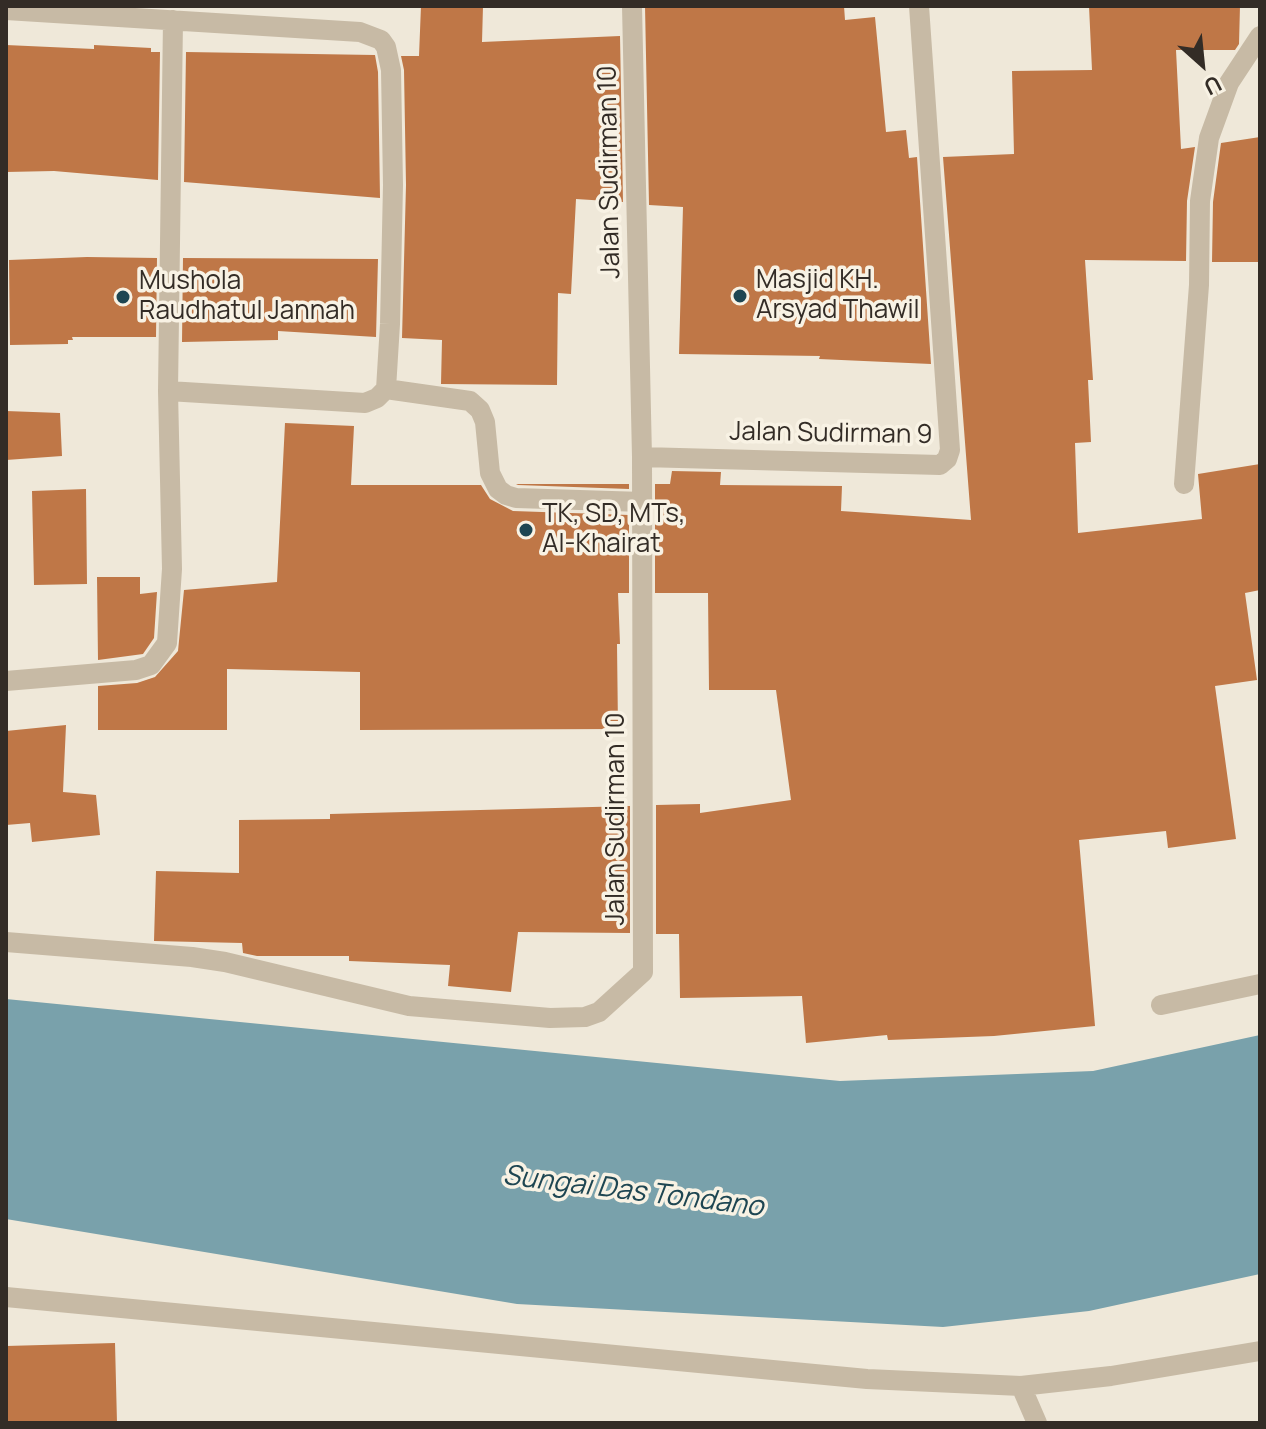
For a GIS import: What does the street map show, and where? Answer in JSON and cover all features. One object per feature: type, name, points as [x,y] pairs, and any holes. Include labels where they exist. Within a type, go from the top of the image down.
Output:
[{"type":"street","name":"Jalan Sudirman 10","points":[[6,942],[214,960],[429,1009],[550,1018],[585,1017],[609,1005],[643,972],[643,502],[632,6]]},
{"type":"street","name":"Jalan Sudirman 9","points":[[642,457],[940,465],[947,459],[950,450],[919,6]]},
{"type":"street","points":[[6,10],[360,32],[381,40],[386,47],[391,70],[393,185],[386,389],[377,398],[365,403],[168,391]]},
{"type":"street","points":[[6,681],[136,670],[151,665],[167,643],[172,569],[168,391],[173,20]]},
{"type":"street","points":[[1184,484],[1199,285],[1200,201],[1209,138],[1229,83],[1260,36]]},
{"type":"street","points":[[386,389],[470,401],[480,410],[485,422],[490,473],[498,489],[506,495],[516,498],[643,502]]},
{"type":"street","points":[[1161,1005],[1260,984]]},
{"type":"street","points":[[6,1297],[867,1379],[1021,1386],[1202,1363],[1260,1351]]},
{"type":"street","points":[[1021,1386],[1037,1423]]},
{"type":"water","name":"Sungai Das Tondano","points":[[6,999],[840,1081],[1093,1071],[1260,1035],[1260,1274],[1089,1311],[943,1327],[517,1304],[6,1219]]},
{"type":"building","points":[[421,6],[483,6],[482,42],[620,36],[623,202],[576,199],[571,294],[558,293],[557,385],[441,384],[442,340],[402,338],[406,185],[404,70],[401,56],[419,56]]},
{"type":"building","points":[[645,6],[844,6],[845,20],[875,17],[886,132],[906,130],[909,158],[917,157],[931,364],[819,359],[820,356],[679,354],[683,207],[649,205]]},
{"type":"building","points":[[1089,6],[1240,6],[1239,44],[1235,50],[1176,50],[1181,149],[1195,147],[1187,201],[1186,261],[1085,260],[1093,380],[1088,380],[1091,442],[1075,443],[1078,533],[1202,519],[1198,474],[1260,464],[1260,590],[1245,593],[1257,680],[1215,686],[1236,839],[1168,848],[1166,831],[1079,840],[1095,1026],[994,1036],[888,1040],[887,1035],[806,1043],[802,996],[680,998],[679,934],[656,934],[656,805],[700,804],[700,813],[791,800],[776,690],[709,690],[708,593],[655,593],[655,484],[670,484],[672,471],[721,472],[720,485],[842,486],[841,511],[971,520],[943,157],[1014,154],[1012,71],[1092,70]]},
{"type":"building","points":[[6,45],[94,49],[94,45],[151,48],[151,52],[160,52],[158,180],[54,171],[6,172]]},
{"type":"building","points":[[186,52],[375,55],[378,72],[380,198],[184,182]]},
{"type":"building","points":[[1260,137],[1260,262],[1212,262],[1213,202],[1221,143]]},
{"type":"building","points":[[157,258],[156,337],[72,337],[68,344],[10,345],[9,260]]},
{"type":"building","points":[[183,258],[378,259],[376,337],[278,331],[278,340],[182,342]]},
{"type":"building","points":[[6,411],[60,413],[62,456],[6,460]]},
{"type":"building","points":[[285,423],[354,426],[351,485],[481,485],[490,499],[513,511],[629,515],[629,593],[618,593],[618,729],[360,730],[360,672],[227,669],[227,730],[98,730],[98,686],[137,683],[155,677],[178,651],[184,590],[277,582]]},
{"type":"building","points":[[629,484],[629,489],[518,485]]},
{"type":"building","points":[[86,489],[87,584],[34,585],[32,491]]},
{"type":"building","points":[[97,577],[140,577],[140,594],[157,592],[154,638],[143,654],[98,660]]},
{"type":"building","points":[[66,725],[63,792],[96,795],[100,835],[32,842],[30,823],[6,825],[6,731]]},
{"type":"building","points":[[630,806],[630,933],[518,932],[511,992],[448,986],[450,965],[349,961],[349,956],[257,956],[243,953],[242,943],[154,941],[156,871],[239,873],[239,820],[330,819],[330,814]]},
{"type":"building","points":[[115,1343],[117,1423],[6,1423],[6,1346]]},
{"type":"place","name":"Masjid KH. Arsyad Thawil","points":[[740,296]]},
{"type":"place","name":"Mushola Raudhatul Jannah","points":[[123,297]]},
{"type":"place","name":"TK, SD, MTs, Al-Khairat","points":[[526,530]]}]
